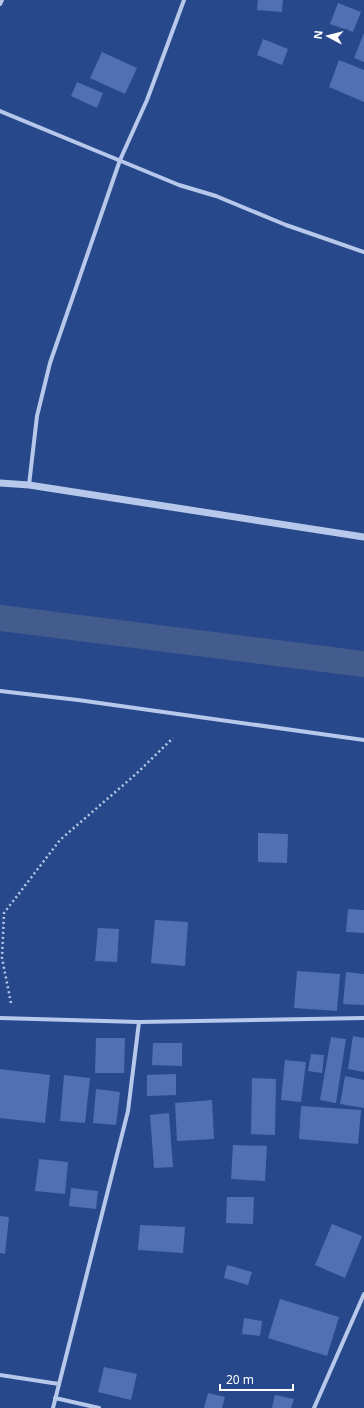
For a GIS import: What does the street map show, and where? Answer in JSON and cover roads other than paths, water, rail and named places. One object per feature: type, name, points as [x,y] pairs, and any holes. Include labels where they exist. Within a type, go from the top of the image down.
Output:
[{"type":"street","points":[[0,4],[2,0]]},
{"type":"street","points":[[29,485],[37,416],[50,363],[120,160],[147,100],[184,0]]},
{"type":"street","points":[[0,111],[179,185],[216,196],[286,224],[364,252]]},
{"type":"street","points":[[0,483],[29,485],[364,537]]},
{"type":"street","points":[[0,691],[78,700],[364,740]]},
{"type":"street","points":[[0,1018],[139,1022],[364,1018]]},
{"type":"street","points":[[53,1408],[128,1111],[139,1022]]},
{"type":"street","points":[[314,1408],[364,1294]]},
{"type":"street","points":[[0,1375],[59,1384]]},
{"type":"street","points":[[55,1398],[99,1408]]},
{"type":"waterway","points":[[0,618],[364,664]]}]
